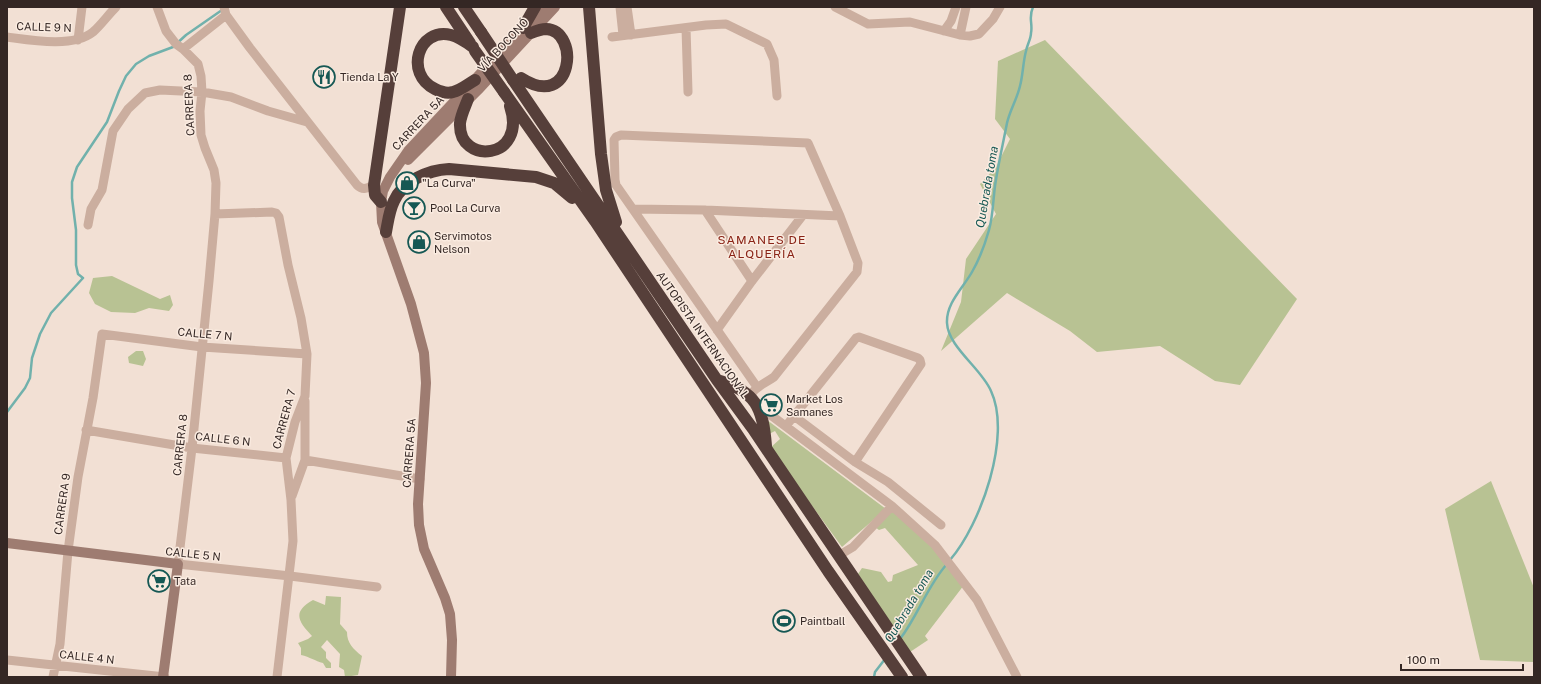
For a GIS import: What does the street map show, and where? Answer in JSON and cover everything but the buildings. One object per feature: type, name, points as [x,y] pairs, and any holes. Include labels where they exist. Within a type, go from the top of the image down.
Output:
[{"type":"highway","points":[[381,202],[375,195],[374,185],[400,7]]},
{"type":"highway","points":[[446,7],[595,222],[828,571],[902,677]]},
{"type":"highway","name":"AUTOPISTA INTERNACIONAL","points":[[464,7],[494,52],[517,79],[717,380],[753,429],[921,677]]},
{"type":"highway","points":[[474,7],[480,30]]},
{"type":"highway","points":[[517,79],[537,86],[550,86],[560,80],[566,68],[566,49],[560,34],[553,30],[546,29],[527,31],[535,7]]},
{"type":"highway","points":[[589,7],[604,180],[611,210],[624,242]]},
{"type":"highway","points":[[474,49],[453,35],[444,34],[436,36],[428,40],[422,47],[418,55],[418,65],[420,74],[427,83],[433,88],[443,92],[454,92],[475,80]]},
{"type":"highway","points":[[468,99],[461,119],[462,134],[466,142],[473,148],[490,152],[504,145],[512,133],[513,115],[506,95]]},
{"type":"highway","points":[[386,232],[391,208],[400,192],[423,175],[440,170],[518,175],[546,180],[562,189],[595,222]]},
{"type":"highway","points":[[717,380],[754,395],[763,422],[766,450]]},
{"type":"street","points":[[78,40],[82,7]]},
{"type":"street","name":"CALLE 9 N","points":[[7,37],[66,42],[78,40],[92,33],[116,7]]},
{"type":"street","name":"CARRERA 8","points":[[158,7],[166,31],[176,44],[198,64],[201,76],[202,92],[200,111],[201,136],[214,170],[216,183],[215,214],[192,448],[164,677]]},
{"type":"street","name":"VÍA BOCONÓ","points":[[468,99],[527,31],[545,7]]},
{"type":"street","name":"VÍA BOCONÓ","points":[[475,80],[555,7]]},
{"type":"street","points":[[620,7],[627,35]]},
{"type":"street","points":[[627,7],[627,35]]},
{"type":"street","points":[[835,7],[868,24],[910,22],[960,35],[970,36],[979,34],[993,19],[1000,7]]},
{"type":"street","points":[[944,31],[951,20],[956,7]]},
{"type":"street","points":[[960,35],[966,7]]},
{"type":"street","points":[[183,49],[225,11],[307,122],[360,189],[374,185]]},
{"type":"street","points":[[612,37],[706,25],[726,24],[767,44],[774,60],[777,96]]},
{"type":"street","points":[[686,28],[688,92]]},
{"type":"street","name":"CARRERA 5A","points":[[451,677],[452,640],[450,614],[445,598],[424,549],[419,525],[418,504],[426,383],[424,353],[416,319],[381,216],[381,202],[386,184],[402,157],[475,80]]},
{"type":"street","points":[[88,225],[91,209],[102,190],[113,131],[128,109],[145,93],[160,90],[202,92],[231,97],[268,111],[307,122]]},
{"type":"street","name":"CARRERA 5A","points":[[386,232],[385,212],[387,199],[397,175],[411,156],[468,99]]},
{"type":"street","points":[[754,395],[764,384],[774,377],[857,272],[858,263],[840,216],[808,143],[616,136],[614,140],[616,185],[717,330],[754,395],[786,426],[892,506],[935,545],[977,600],[1017,677]]},
{"type":"street","points":[[633,209],[705,210],[840,216]]},
{"type":"street","points":[[705,210],[752,281]]},
{"type":"street","name":"CARRERA 7","points":[[215,214],[272,212],[276,213],[279,217],[288,265],[301,318],[307,354],[305,396],[295,422],[286,458],[291,500],[293,541],[277,677]]},
{"type":"street","points":[[717,330],[752,281],[804,215]]},
{"type":"street","name":"CALLE 7 N","points":[[102,334],[202,347],[307,354]]},
{"type":"street","name":"CARRERA 9","points":[[52,677],[60,644],[68,551],[78,477],[93,398],[102,334]]},
{"type":"street","points":[[786,426],[856,338],[859,337],[918,358],[921,364],[855,462]]},
{"type":"street","points":[[291,500],[305,460],[305,396]]},
{"type":"street","points":[[794,416],[855,462],[888,482],[941,525]]},
{"type":"street","name":"CALLE 6 N","points":[[86,430],[192,448],[286,458]]},
{"type":"street","points":[[305,460],[420,479]]},
{"type":"street","points":[[838,556],[853,547],[892,506]]},
{"type":"street","name":"CALLE 5 N","points":[[7,543],[377,587]]},
{"type":"street","name":"CALLE 4 N","points":[[7,660],[164,677]]},
{"type":"green space","points":[[1045,40],[1297,299],[1240,385],[1215,381],[1160,346],[1097,352],[1070,331],[1007,293],[941,351],[961,302],[966,259],[996,214],[980,184],[996,167],[1010,139],[995,119],[998,61]]},
{"type":"green space","points":[[112,276],[160,299],[170,295],[173,305],[169,311],[149,308],[135,313],[111,312],[95,304],[89,293],[93,278]]},
{"type":"green space","points":[[136,351],[143,351],[146,359],[143,366],[129,363],[128,357]]},
{"type":"green space","points":[[767,420],[886,509],[842,547],[770,448],[780,439],[775,431],[767,435]]},
{"type":"green space","points":[[1491,481],[1534,588],[1534,662],[1480,660],[1445,509]]},
{"type":"green space","points":[[892,508],[932,544],[964,585],[925,636],[928,640],[910,652],[858,574],[862,568],[881,572],[888,582],[892,581],[893,575],[918,565],[885,528],[879,530],[875,527]]},
{"type":"green space","points":[[326,596],[341,597],[340,624],[347,632],[351,646],[362,656],[358,675],[345,677],[344,670],[339,667],[340,654],[327,640],[321,647],[326,652],[326,658],[331,663],[331,668],[326,668],[323,663],[301,655],[301,648],[298,643],[312,636],[303,626],[299,617],[300,613],[306,604],[313,600],[325,605]]},
{"type":"waterway","name":"Quebrada toma","points":[[950,560],[962,544],[982,503],[990,479],[998,431],[997,410],[991,391],[987,383],[953,341],[949,332],[947,316],[952,302],[977,262],[989,230],[996,178],[1007,123],[1019,91],[1025,55],[1031,35],[1031,14],[1033,7]]},
{"type":"waterway","points":[[7,412],[25,388],[30,378],[32,358],[40,334],[51,313],[83,278],[78,274],[76,265],[76,230],[72,198],[72,182],[77,167],[107,122],[126,76],[136,64],[149,56],[173,47],[186,35],[222,10]]},
{"type":"waterway","name":"Quebrada toma","points":[[900,639],[912,621],[928,591],[947,564]]},
{"type":"waterway","name":"Quebrada toma","points":[[874,677],[875,672],[885,659]]},
{"type":"place","name":"Tienda La Y","points":[[324,77]]},
{"type":"place","name":"\"La Curva\"","points":[[407,183]]},
{"type":"place","name":"Pool La Curva","points":[[414,208]]},
{"type":"place","name":"Servimotos Nelson","points":[[419,242]]},
{"type":"place","name":"Market Los Samanes","points":[[771,405]]},
{"type":"place","name":"Tata","points":[[159,581]]},
{"type":"place","name":"Paintball","points":[[784,621]]},
{"type":"district","name":"SAMANES DE ALQUERÍA","points":[[762,247]]}]
